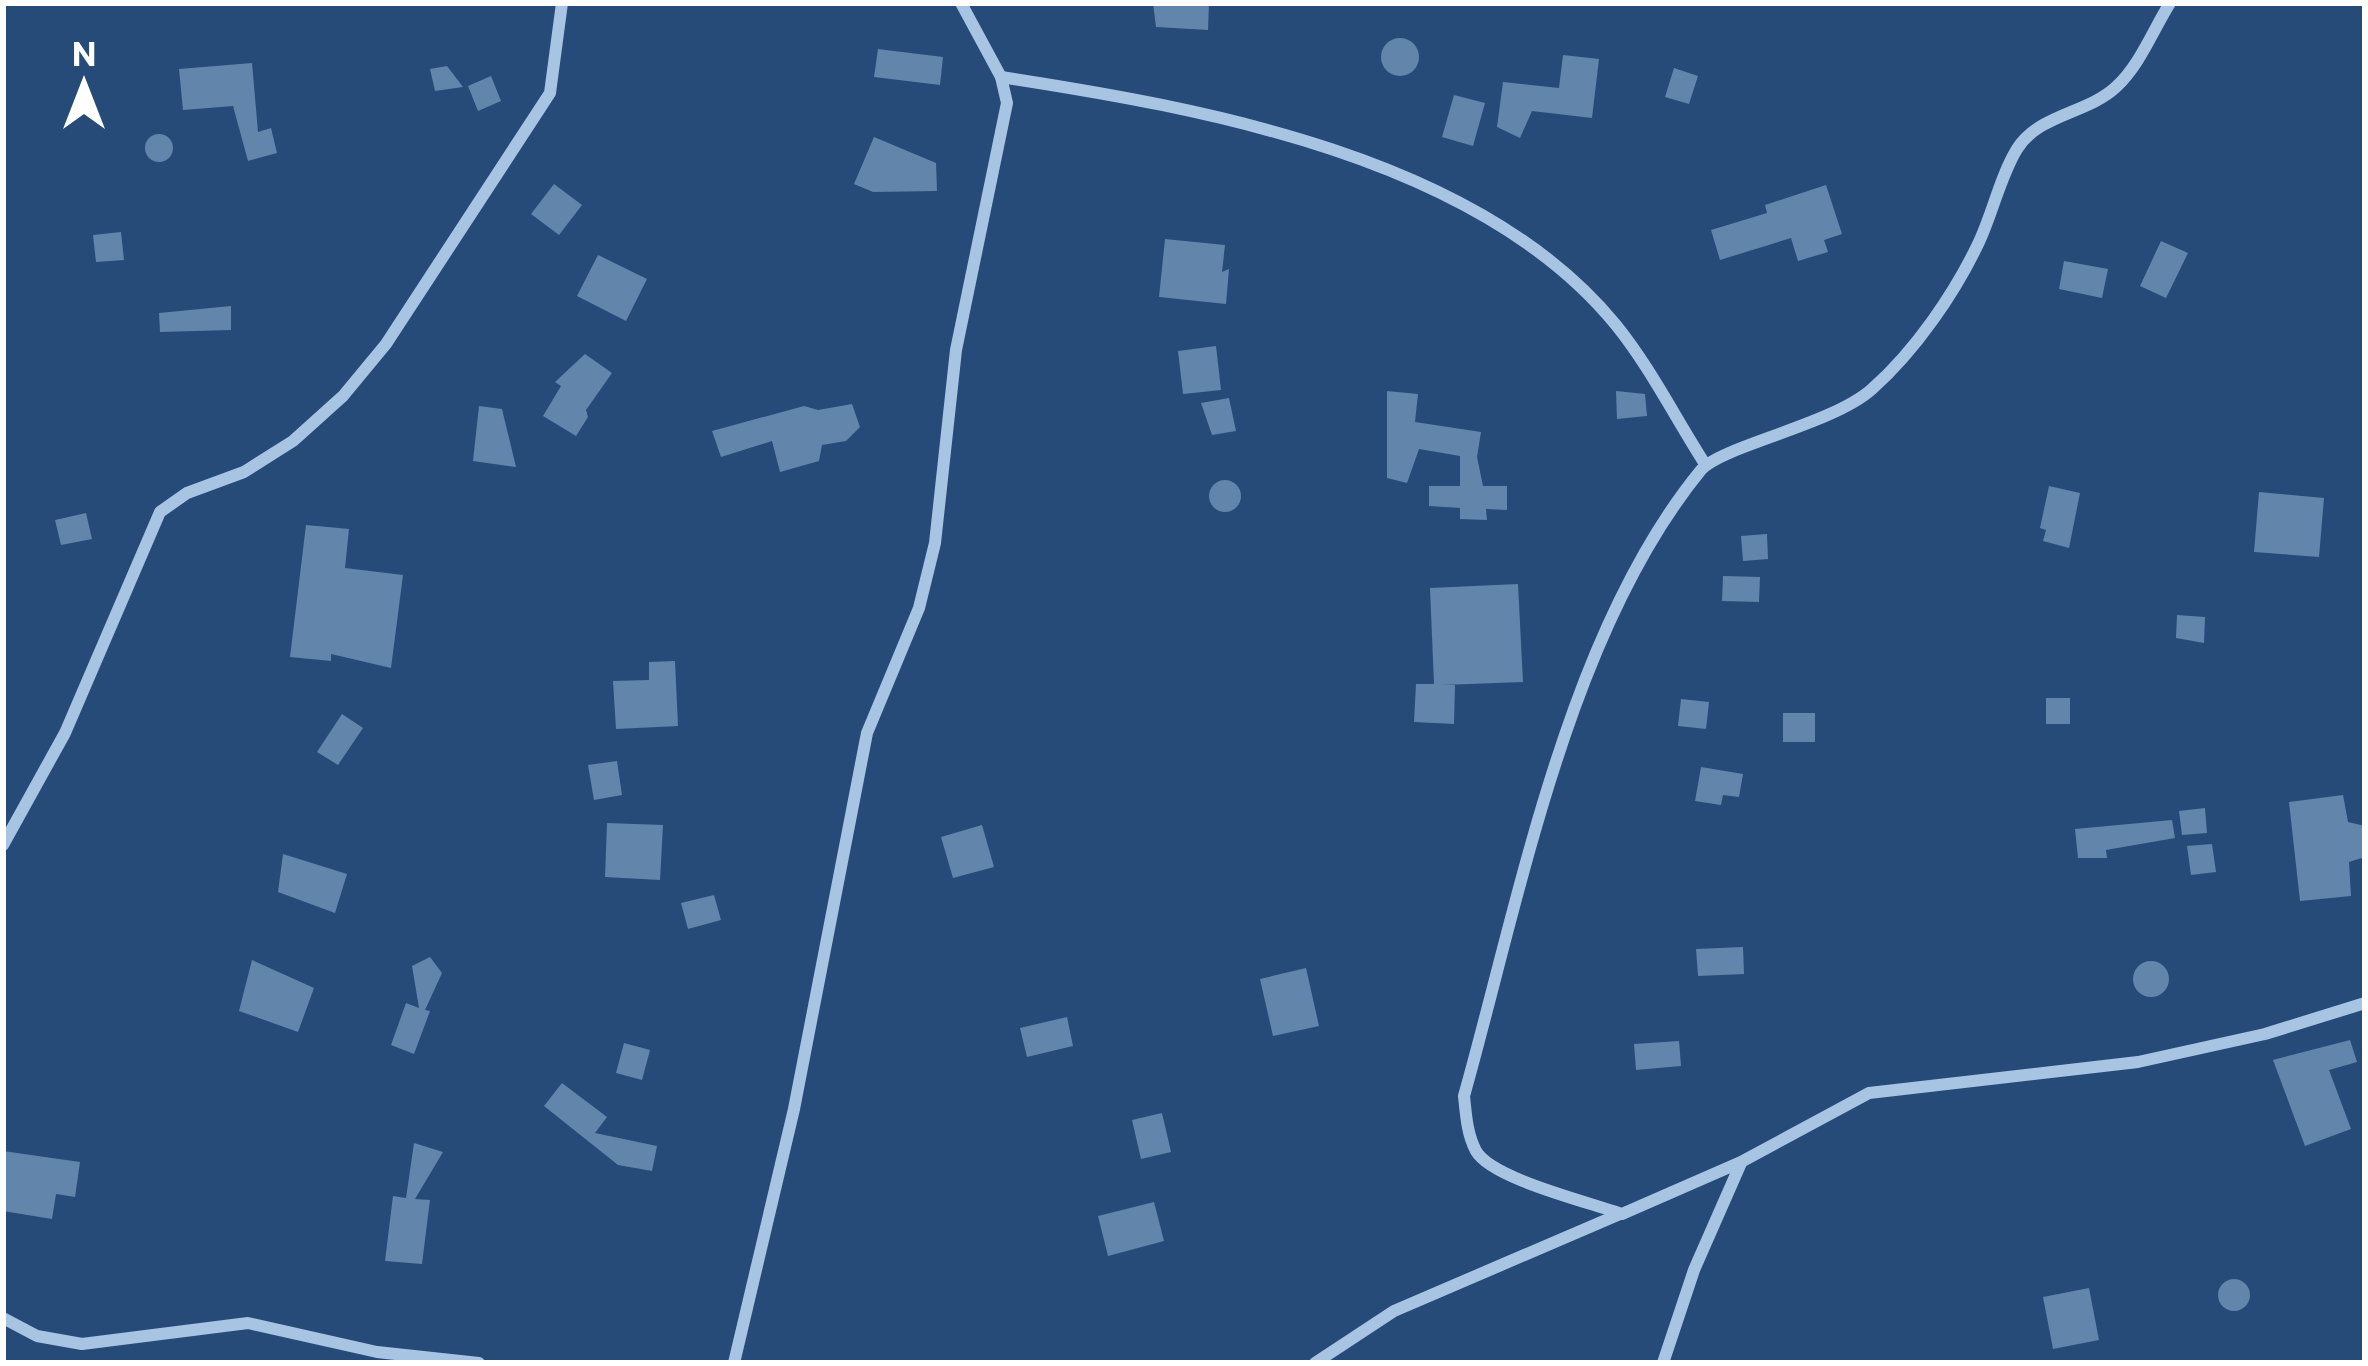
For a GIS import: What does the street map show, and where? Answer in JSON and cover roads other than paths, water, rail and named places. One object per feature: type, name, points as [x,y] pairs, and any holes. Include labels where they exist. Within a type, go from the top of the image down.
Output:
[{"type":"street","points":[[3,845],[65,733],[160,512],[187,493],[244,472],[293,441],[343,396],[386,344],[550,93],[562,3]]},
{"type":"street","points":[[734,1363],[798,1090],[867,733],[919,608],[935,543],[959,333],[1004,123],[1001,77],[961,3]]},
{"type":"street","points":[[1622,1214],[1508,1176],[1478,1156],[1464,1096],[1516,900],[1592,665],[1648,542],[1705,464],[1829,418],[1872,390],[1943,302],[1978,245],[2017,150],[2032,131],[2115,89],[2170,3]]},
{"type":"street","points":[[1001,77],[1172,104],[1279,130],[1357,158],[1533,246],[1618,327],[1705,464]]},
{"type":"street","points":[[1315,1363],[1394,1311],[1742,1162],[1869,1093],[2138,1062],[2265,1034],[2365,1003]]},
{"type":"street","points":[[1663,1363],[1694,1270],[1742,1162]]},
{"type":"street","points":[[3,1318],[37,1336],[82,1344],[248,1323],[376,1357],[479,1363]]}]
